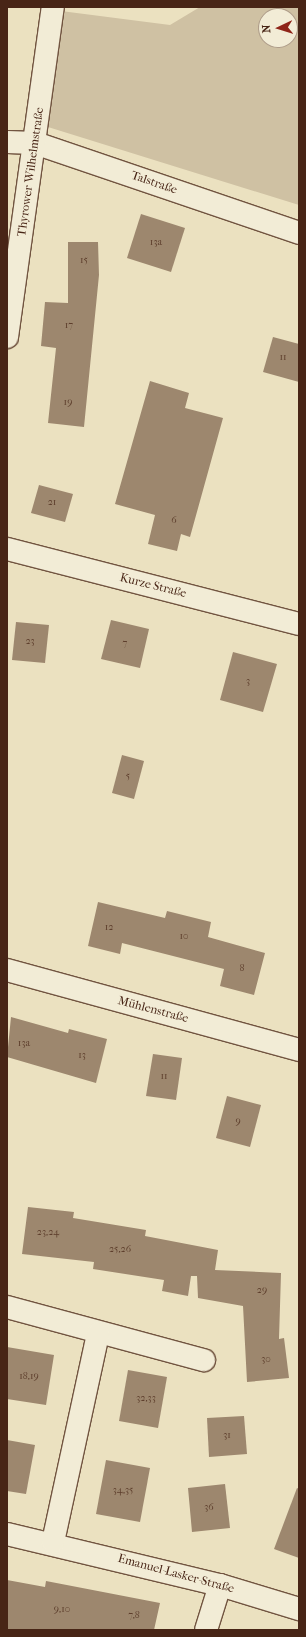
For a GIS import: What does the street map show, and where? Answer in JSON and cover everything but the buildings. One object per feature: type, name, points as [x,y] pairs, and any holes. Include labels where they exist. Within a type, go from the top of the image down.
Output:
[{"type":"street","name":"Thyrower Wilhelmstraße","points":[[7,337],[53,7]]},
{"type":"street","name":"Talstraße","points":[[7,142],[35,143],[299,233]]},
{"type":"street","name":"Kurze Straße","points":[[7,549],[299,624]]},
{"type":"street","name":"Mühlenstraße","points":[[7,970],[299,1050]]},
{"type":"street","points":[[7,1307],[98,1334],[204,1360]]},
{"type":"street","points":[[53,1542],[98,1334]]},
{"type":"street","name":"Emanuel-Lasker-Straße","points":[[7,1534],[53,1542],[220,1585],[299,1609]]},
{"type":"street","points":[[206,1630],[220,1585]]},
{"type":"shaded area","points":[[200,7],[299,7],[299,205],[48,127],[61,11],[170,25]]}]
